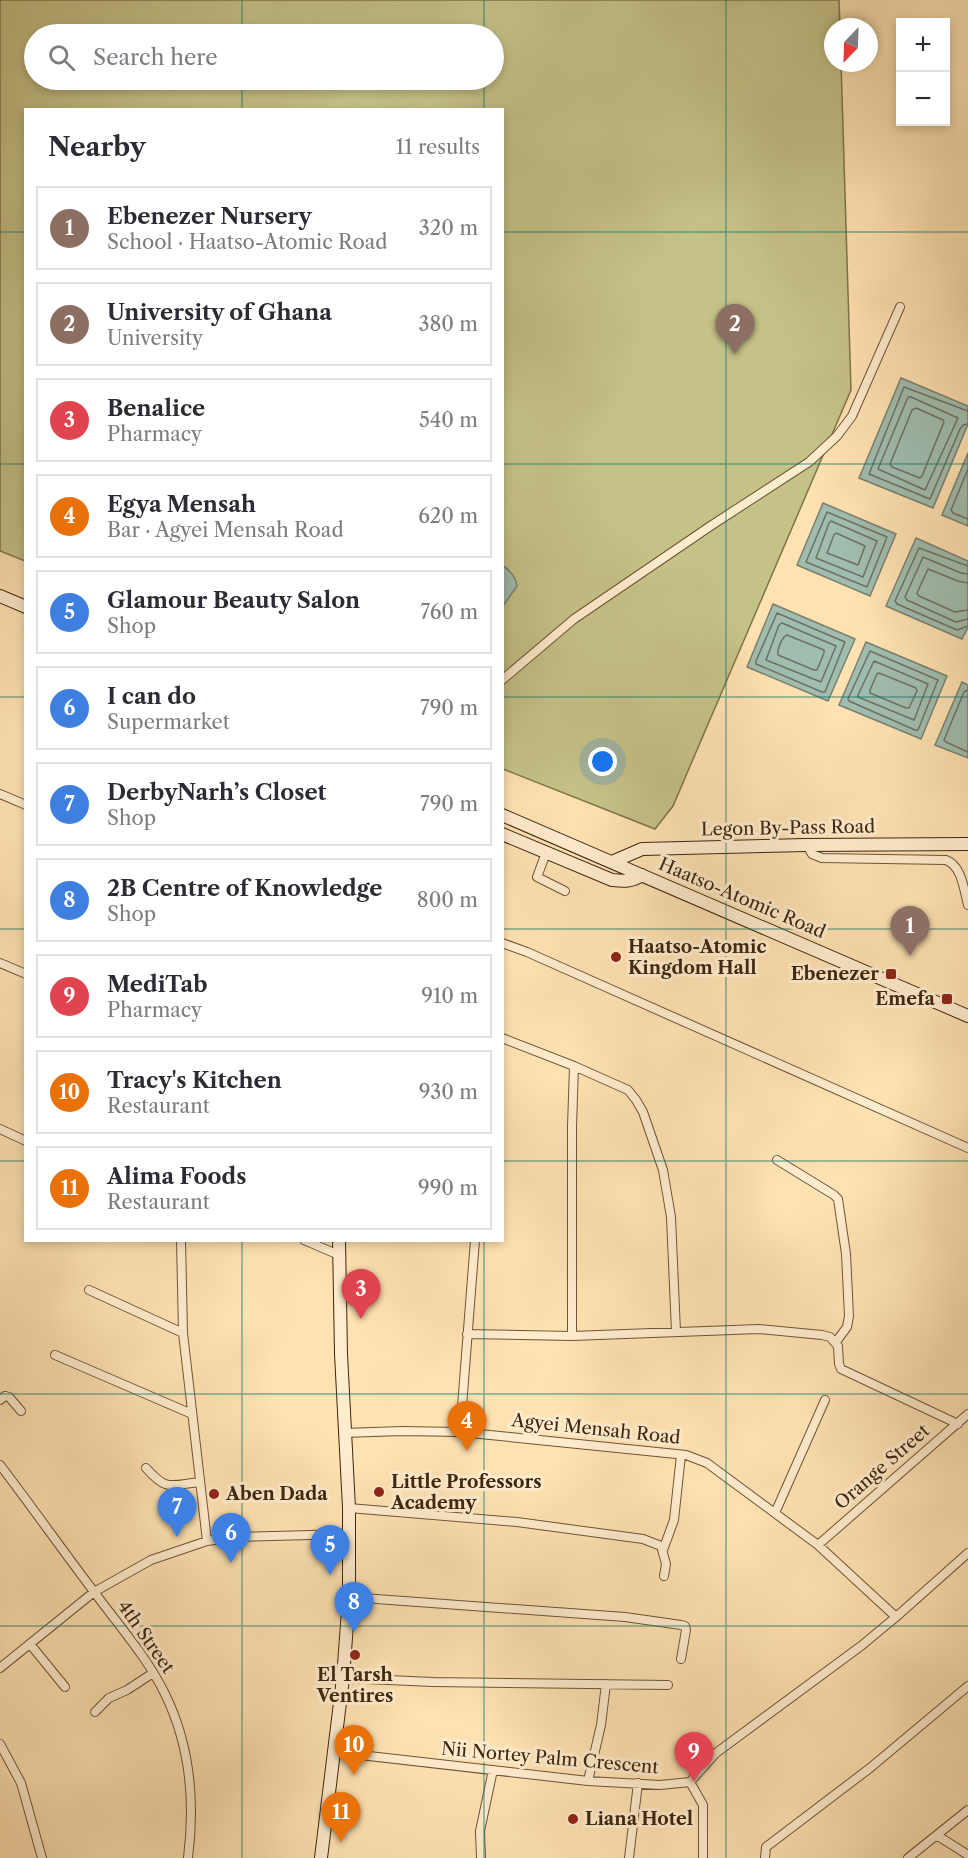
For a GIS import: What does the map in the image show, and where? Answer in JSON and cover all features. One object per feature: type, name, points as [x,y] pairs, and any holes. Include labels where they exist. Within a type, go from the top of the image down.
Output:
[{"type":"street","points":[[504,678],[574,619],[808,462],[837,436],[852,416],[900,308]]},
{"type":"street","points":[[0,596],[24,606]]},
{"type":"street","points":[[0,795],[24,805]]},
{"type":"street","name":"Haatso-Atomic Road","points":[[504,816],[968,1016]]},
{"type":"street","points":[[504,835],[612,880],[628,881],[642,875]]},
{"type":"street","name":"Legon By-Pass Road","points":[[612,862],[642,849],[968,844]]},
{"type":"street","points":[[807,845],[813,854],[822,858],[946,860],[952,862],[957,869],[968,905]]},
{"type":"street","points":[[546,853],[537,877],[565,891]]},
{"type":"street","points":[[504,944],[968,1148]]},
{"type":"street","points":[[0,963],[24,973]]},
{"type":"street","points":[[504,1039],[628,1090],[644,1112],[663,1170],[671,1217],[676,1332]]},
{"type":"street","points":[[573,1336],[574,1066]]},
{"type":"street","points":[[0,1129],[24,1140]]},
{"type":"street","points":[[777,1160],[838,1199],[846,1254],[849,1316],[847,1327],[836,1342]]},
{"type":"street","points":[[181,1242],[183,1333],[207,1541]]},
{"type":"street","points":[[309,1242],[339,1255]]},
{"type":"street","points":[[321,1858],[343,1678],[349,1597],[349,1508],[344,1433],[339,1242]]},
{"type":"street","points":[[460,1432],[475,1242]]},
{"type":"street","points":[[89,1290],[183,1333]]},
{"type":"street","points":[[467,1334],[573,1336],[759,1329],[822,1335],[836,1342],[838,1364],[841,1369],[958,1424]]},
{"type":"street","points":[[54,1355],[192,1414]]},
{"type":"street","points":[[0,1400],[5,1396],[9,1397],[21,1412]]},
{"type":"street","points":[[776,1513],[825,1400]]},
{"type":"street","name":"Orange Street","points":[[818,1545],[968,1414]]},
{"type":"street","name":"Agyei Mensah Road","points":[[344,1433],[460,1432],[681,1455],[707,1463],[818,1545],[896,1617]]},
{"type":"street","points":[[663,1550],[674,1520],[681,1455]]},
{"type":"street","name":"4th Street","points":[[0,1465],[153,1673],[166,1696],[182,1741],[188,1767],[192,1825],[188,1858]]},
{"type":"street","points":[[146,1468],[158,1482],[164,1484],[200,1482]]},
{"type":"street","points":[[349,1508],[517,1522],[643,1539],[661,1546],[666,1564],[664,1576]]},
{"type":"street","points":[[0,1668],[94,1593],[151,1560],[207,1541],[245,1536],[349,1534]]},
{"type":"street","points":[[703,1858],[703,1805],[690,1782],[716,1753],[802,1691],[896,1617],[968,1553]]},
{"type":"street","points":[[349,1597],[623,1617],[681,1625],[685,1626],[686,1630],[681,1659]]},
{"type":"street","points":[[30,1644],[65,1687]]},
{"type":"street","points":[[95,1712],[109,1698],[127,1690],[153,1673]]},
{"type":"street","points":[[343,1678],[434,1682],[668,1685]]},
{"type":"street","points":[[588,1781],[601,1725],[606,1684]]},
{"type":"street","points":[[765,1858],[766,1847],[870,1768],[968,1686]]},
{"type":"street","points":[[0,1744],[21,1783],[42,1858]]},
{"type":"street","name":"Nii Nortey Palm Crescent","points":[[334,1752],[588,1781],[672,1785],[690,1782]]},
{"type":"street","points":[[481,1858],[480,1831],[493,1770]]},
{"type":"street","points":[[629,1858],[638,1783]]},
{"type":"street","points":[[908,1858],[968,1810]]},
{"type":"street","points":[[938,1836],[968,1855]]},
{"type":"shaded area","points":[[0,0],[839,0],[840,18],[824,18],[824,72],[841,72],[851,390],[673,806],[655,829],[504,769],[504,108],[24,108],[24,561],[0,551]]},
{"type":"water","points":[[901,378],[968,406],[968,424],[933,508],[859,478]]},
{"type":"water","points":[[968,453],[968,526],[942,515]]},
{"type":"water","points":[[823,503],[896,534],[870,596],[797,565]]},
{"type":"water","points":[[916,538],[968,561],[968,627],[962,639],[886,606]]},
{"type":"water","points":[[504,567],[512,574],[517,586],[504,605]]},
{"type":"water","points":[[773,604],[855,639],[828,701],[747,667]]},
{"type":"water","points":[[866,642],[947,676],[921,739],[839,705]]},
{"type":"water","points":[[962,682],[968,685],[968,758],[935,745]]},
{"type":"place","name":"University of Ghana","points":[[735,354]]},
{"type":"place","name":"Ebenezer Nursery","points":[[910,956]]},
{"type":"place","name":"Haatso-Atomic Kingdom Hall","points":[[616,957]]},
{"type":"place","name":"Ebenezer","points":[[891,974]]},
{"type":"place","name":"Emefa","points":[[947,999]]},
{"type":"place","name":"Benalice","points":[[361,1319]]},
{"type":"place","name":"Egya Mensah","points":[[467,1451]]},
{"type":"place","name":"Little Professors Academy","points":[[379,1492]]},
{"type":"place","name":"Aben Dada","points":[[214,1494]]},
{"type":"place","name":"DerbyNarh’s Closet","points":[[177,1537]]},
{"type":"place","name":"I can do","points":[[231,1563]]},
{"type":"place","name":"Glamour Beauty Salon","points":[[330,1575]]},
{"type":"place","name":"2B Centre of Knowledge","points":[[354,1632]]},
{"type":"place","name":"El Tarsh Ventires","points":[[355,1655]]},
{"type":"place","name":"Tracy's Kitchen","points":[[354,1775]]},
{"type":"place","name":"MediTab","points":[[694,1782]]},
{"type":"place","name":"Liana Hotel","points":[[573,1819]]},
{"type":"place","name":"Alima Foods","points":[[341,1842]]}]
